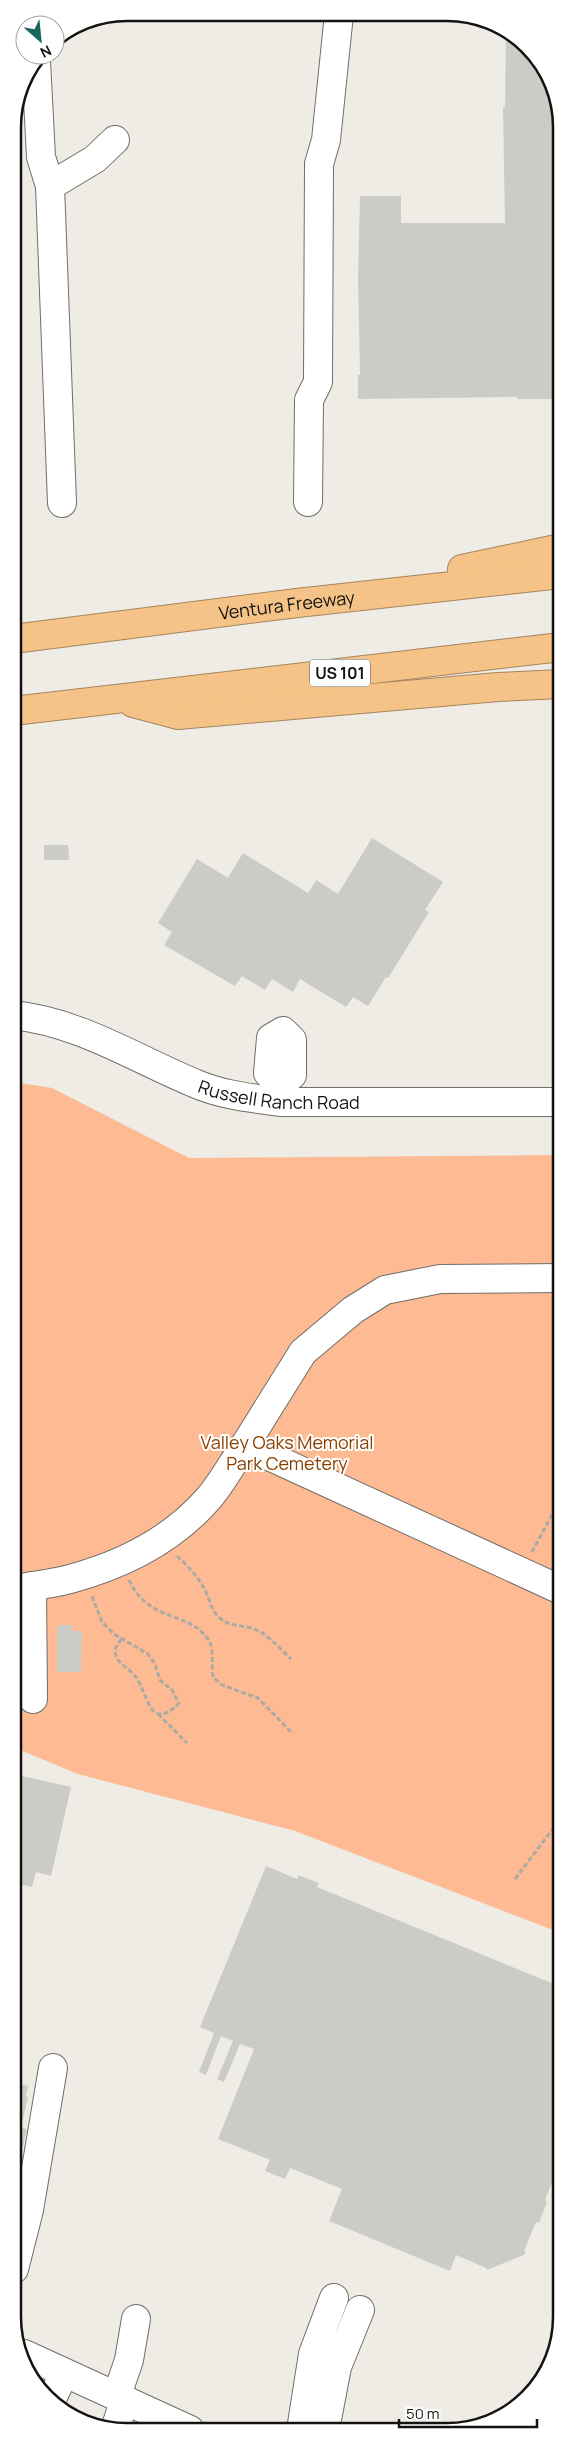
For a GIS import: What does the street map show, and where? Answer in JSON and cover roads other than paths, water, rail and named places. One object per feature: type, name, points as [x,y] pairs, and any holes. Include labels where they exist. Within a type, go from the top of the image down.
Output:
[{"type":"highway","points":[[297,602],[553,550]]},
{"type":"highway","name":"Ventura Freeway","points":[[21,638],[297,602],[553,575]]},
{"type":"highway","name":"US 101","points":[[21,710],[553,648]]},
{"type":"highway","points":[[120,699],[178,715],[498,687],[553,684]]},
{"type":"street","points":[[308,502],[309,400],[318,382],[319,164],[326,140],[338,21]]},
{"type":"street","points":[[37,72],[42,157],[50,186],[62,503]]},
{"type":"street","points":[[50,186],[95,159],[115,140]]},
{"type":"street","name":"Russell Ranch Road","points":[[21,1017],[64,1025],[96,1037],[196,1084],[239,1096],[280,1094],[553,1102]]},
{"type":"street","points":[[280,1094],[268,1073],[271,1038],[283,1029]]},
{"type":"street","points":[[33,1699],[23,1588],[70,1580],[122,1560],[162,1539],[208,1498],[245,1445],[303,1352],[353,1310],[385,1290],[440,1279],[553,1278]]},
{"type":"street","points":[[245,1445],[553,1586]]},
{"type":"street","points":[[21,2241],[29,2210],[53,2068]]},
{"type":"street","points":[[302,2423],[313,2354],[334,2298]]},
{"type":"street","points":[[326,2423],[337,2367],[360,2310]]},
{"type":"street","points":[[116,2422],[136,2319]]},
{"type":"street","points":[[29,2356],[175,2423]]},
{"type":"street","points":[[54,2394],[64,2372]]},
{"type":"park label","name":"Valley Oaks Memorial Park Cemetery","points":[[287,1452]]}]
